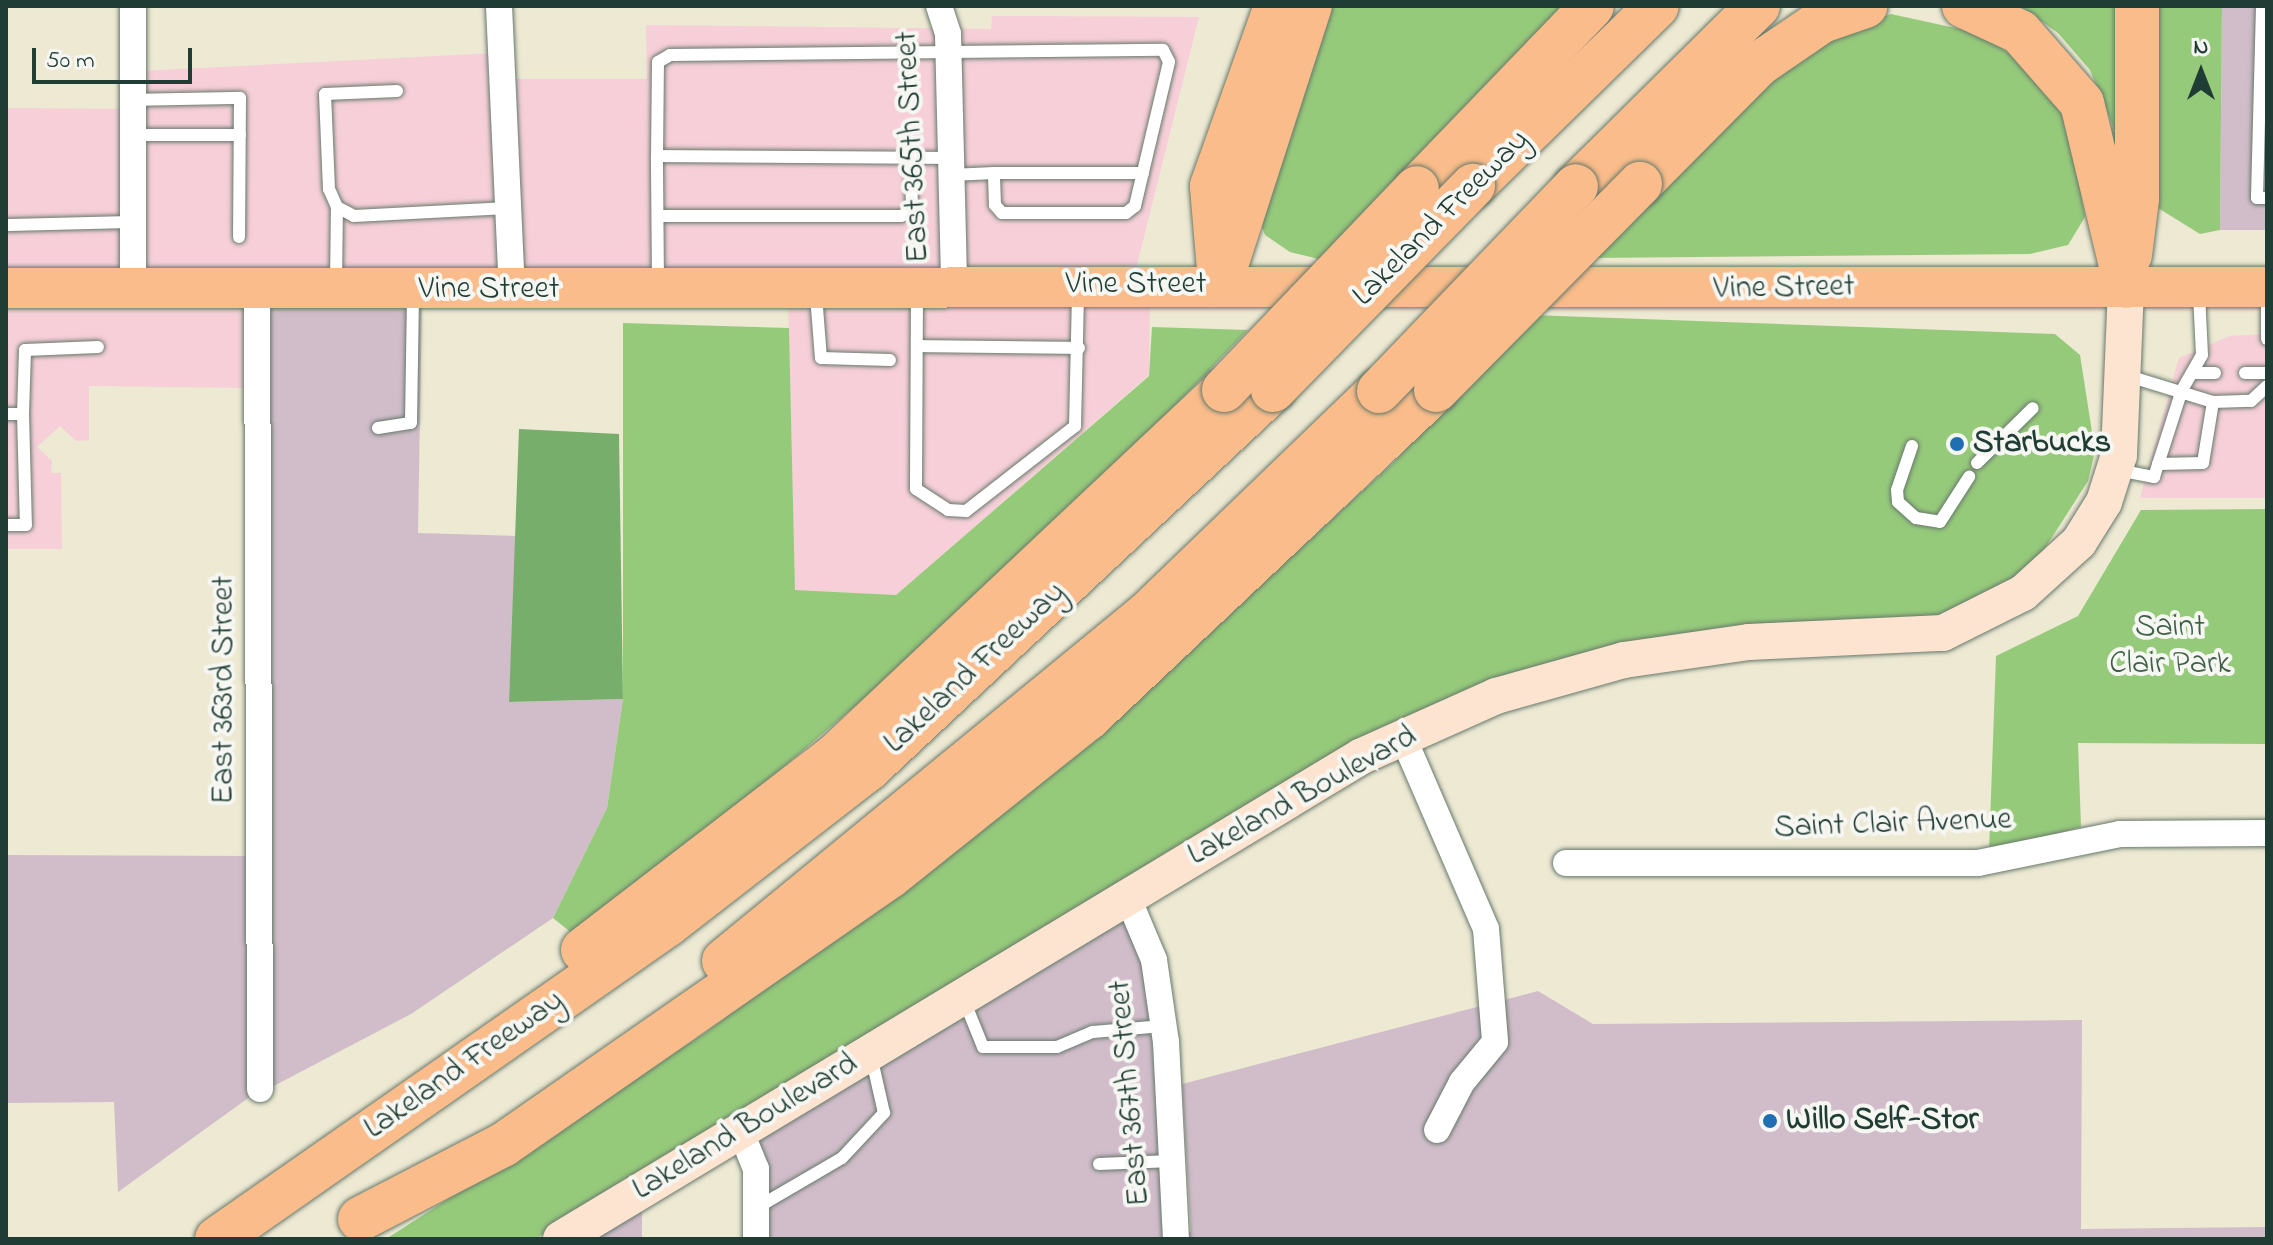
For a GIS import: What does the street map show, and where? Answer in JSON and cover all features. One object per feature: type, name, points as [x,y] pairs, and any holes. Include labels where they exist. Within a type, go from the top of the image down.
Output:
[{"type":"highway","points":[[1220,284],[1212,186],[1276,6]]},
{"type":"highway","points":[[1220,284],[1310,6]]},
{"type":"highway","points":[[446,1076],[566,963],[835,756],[1224,390],[1592,6]]},
{"type":"highway","name":"Lakeland Freeway","points":[[217,1239],[446,1076],[667,925],[867,770],[1273,390],[1473,186],[1657,6]]},
{"type":"highway","name":"Lakeland Freeway","points":[[346,1229],[672,1003],[892,827],[1147,614],[1379,391],[1576,186],[1758,6]]},
{"type":"highway","points":[[346,1229],[503,1145],[890,876],[1087,719],[1436,390],[1759,64],[1822,21],[1865,6]]},
{"type":"highway","points":[[1964,6],[2020,32],[2082,103],[2126,286]]},
{"type":"highway","points":[[2126,286],[2137,199],[2137,6]]},
{"type":"main road","name":"Vine Street","points":[[6,288],[658,291],[1220,284],[2198,286],[2267,290]]},
{"type":"street","points":[[133,6],[133,288]]},
{"type":"street","points":[[499,6],[512,290]]},
{"type":"street","name":"East 365th Street","points":[[936,286],[951,166],[948,45],[939,6]]},
{"type":"street","points":[[948,45],[961,6]]},
{"type":"street","name":"Lakeland Boulevard","points":[[561,1239],[1128,898],[1403,737],[1496,696],[1624,660],[1749,642],[1943,633],[1985,616],[2050,571],[2104,502],[2115,469],[2126,286]]},
{"type":"street","name":"East 363rd Street","points":[[257,290],[260,1089]]},
{"type":"street","points":[[1403,737],[1486,929],[1495,1042],[1462,1082],[1437,1130]]},
{"type":"street","name":"Saint Clair Avenue","points":[[1566,863],[1978,863],[2120,834],[2267,833]]},
{"type":"street","name":"East 367th Street","points":[[1128,898],[1154,960],[1163,1026],[1176,1239]]},
{"type":"street","points":[[741,1132],[756,1169],[756,1239]]},
{"type":"lane","points":[[2262,6],[2257,198],[2267,198]]},
{"type":"lane","points":[[658,291],[658,62],[670,55],[948,45],[1163,50],[1169,62],[1135,206],[1126,213],[1002,213],[995,205],[994,173]]},
{"type":"lane","points":[[336,290],[337,207],[329,189],[325,94],[397,91]]},
{"type":"lane","points":[[133,100],[240,98],[239,237]]},
{"type":"lane","points":[[133,135],[240,135]]},
{"type":"lane","points":[[657,156],[911,157],[994,173],[1143,173]]},
{"type":"lane","points":[[658,216],[901,216],[912,210],[911,157]]},
{"type":"lane","points":[[337,207],[354,216],[508,208]]},
{"type":"lane","points":[[6,225],[133,222]]},
{"type":"lane","points":[[936,286],[917,346],[916,489],[948,510],[966,511],[1075,426],[1078,285]]},
{"type":"lane","points":[[2115,469],[2154,477],[2182,390],[2202,355],[2198,286]]},
{"type":"lane","points":[[816,287],[821,358],[890,360]]},
{"type":"lane","points":[[378,428],[411,423],[413,290]]},
{"type":"lane","points":[[2267,290],[2267,339]]},
{"type":"lane","points":[[917,346],[1079,348]]},
{"type":"lane","points":[[6,525],[26,525],[25,350],[98,347]]},
{"type":"lane","points":[[2192,373],[2215,373]]},
{"type":"lane","points":[[2245,373],[2267,373]]},
{"type":"lane","points":[[2122,374],[2213,402],[2251,401],[2267,386]]},
{"type":"lane","points":[[2158,464],[2203,463],[2213,402]]},
{"type":"lane","points":[[1977,463],[2033,408]]},
{"type":"lane","points":[[6,414],[23,414]]},
{"type":"lane","points":[[1912,446],[1897,490],[1898,502],[1916,518],[1940,522],[1969,477]]},
{"type":"lane","points":[[963,997],[983,1047],[1057,1047],[1093,1032],[1163,1026]]},
{"type":"lane","points":[[756,1208],[842,1158],[884,1113],[869,1053]]},
{"type":"lane","points":[[1099,1164],[1172,1161]]},
{"type":"shaded area","points":[[2222,6],[2267,6],[2267,230],[2220,230]]},
{"type":"shaded area","points":[[992,16],[1199,17],[1134,277],[517,282],[506,79],[647,79],[646,25],[991,29]]},
{"type":"shaded area","points":[[496,53],[507,284],[138,283],[140,71]]},
{"type":"shaded area","points":[[6,108],[128,109],[128,283],[6,283]]},
{"type":"shaded area","points":[[6,294],[252,296],[250,388],[89,386],[89,440],[76,441],[60,426],[37,447],[52,461],[51,473],[61,473],[62,549],[6,549]]},
{"type":"shaded area","points":[[1150,296],[1149,375],[896,595],[795,590],[788,297]]},
{"type":"shaded area","points":[[262,297],[422,297],[418,533],[517,536],[509,702],[623,699],[607,808],[553,918],[411,1014],[268,1089]]},
{"type":"shaded area","points":[[2267,334],[2267,498],[2140,498],[2179,358],[2230,336]]},
{"type":"shaded area","points":[[6,855],[251,856],[251,1096],[118,1192],[114,1102],[6,1103]]},
{"type":"shaded area","points":[[1125,911],[1146,964],[1167,1229],[1191,1232],[1182,1084],[1538,991],[1593,1024],[2082,1020],[2081,1229],[2267,1227],[2267,1239],[766,1239],[751,1134]]},
{"type":"shaded area","points":[[642,1201],[642,1239],[582,1239]]},
{"type":"green space","points":[[1326,6],[1573,6],[1327,261],[1290,252],[1265,235],[1259,219]]},
{"type":"green space","points":[[2020,6],[2127,6],[2119,166],[2115,131],[2090,70],[2058,33]]},
{"type":"green space","points":[[2158,6],[2222,6],[2220,230],[2200,234],[2158,208]]},
{"type":"green space","points":[[1891,14],[1978,33],[2021,61],[2069,121],[2085,217],[2068,245],[2030,254],[1590,258],[1757,92],[1827,34]]},
{"type":"green space","points":[[1532,315],[2055,334],[2080,355],[2095,451],[2088,481],[2033,567],[1989,600],[1929,620],[1546,665],[1083,907],[535,1239],[386,1239],[705,1033],[1088,744],[1394,462]]},
{"type":"green space","points":[[623,323],[789,328],[795,590],[896,595],[1149,376],[1152,327],[1248,330],[1025,562],[747,798],[573,934],[553,918],[607,808],[623,699]]},
{"type":"green space","points":[[519,429],[619,434],[623,699],[509,702]]},
{"type":"green space","name":"Saint Clair Park","points":[[2267,509],[2267,744],[2078,743],[2081,827],[1989,852],[1996,656],[2078,616],[2141,510]]},
{"type":"place","name":"Starbucks","points":[[1957,444]]},
{"type":"place","name":"Willo Self-Stor","points":[[1770,1121]]}]
